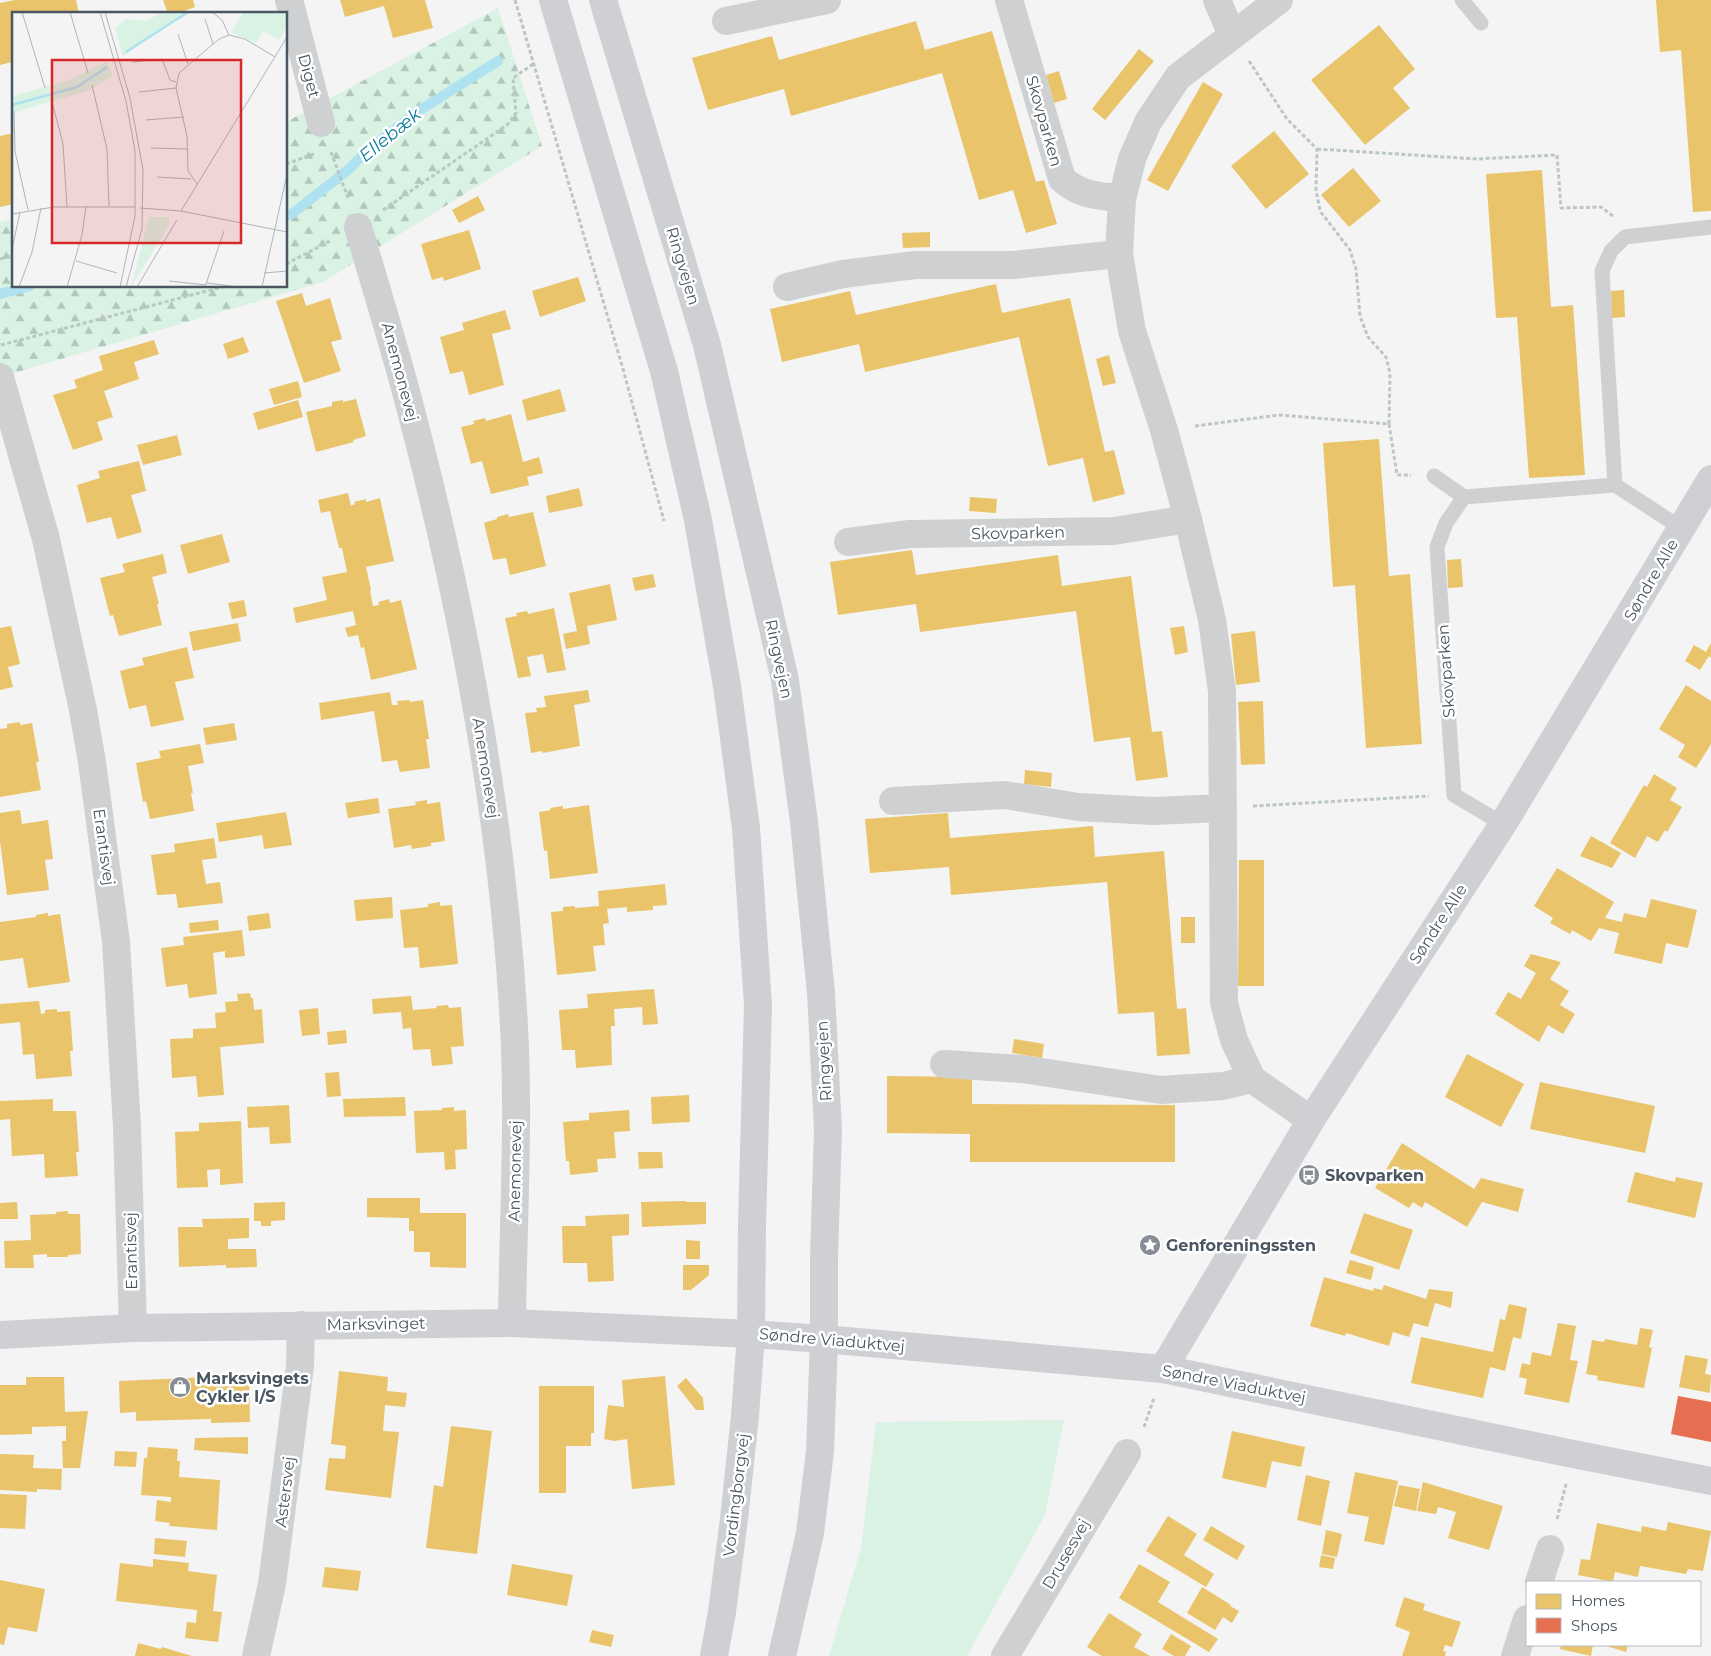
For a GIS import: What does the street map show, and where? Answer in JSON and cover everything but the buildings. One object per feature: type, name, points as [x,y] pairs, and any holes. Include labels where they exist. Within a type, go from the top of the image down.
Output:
[{"type":"main road","points":[[553,0],[664,371],[698,520],[727,686],[746,828],[758,1006],[751,1334]]},
{"type":"main road","name":"Ringvejen","points":[[604,0],[707,345],[785,680],[804,822],[821,993],[828,1130],[824,1258],[824,1339]]},
{"type":"main road","name":"Søndre Alle","points":[[1163,1368],[1310,1120],[1503,824],[1610,650],[1711,479]]},
{"type":"main road","name":"Marksvinget","points":[[0,1336],[133,1328],[512,1322],[751,1334]]},
{"type":"main road","name":"Søndre Viaduktvej","points":[[751,1334],[1163,1368],[1711,1481]]},
{"type":"main road","name":"Vordingborgvej","points":[[714,1656],[722,1612],[735,1510],[751,1334]]},
{"type":"main road","points":[[782,1656],[811,1524],[821,1443],[824,1339]]},
{"type":"street","name":"Diget","points":[[289,0],[321,123]]},
{"type":"street","points":[[726,21],[827,0]]},
{"type":"street","name":"Skovparken","points":[[1009,0],[1062,179],[1073,188],[1086,194],[1122,198]]},
{"type":"street","points":[[1217,0],[1232,35]]},
{"type":"street","points":[[1279,0],[1178,77],[1148,122],[1132,159],[1122,198],[1119,254],[1132,331],[1164,430],[1212,620],[1222,691],[1224,1003],[1234,1040],[1252,1079],[1310,1120]]},
{"type":"street","name":"Anemonevej","points":[[354,215],[402,376],[452,582],[493,810],[505,913],[514,1020],[516,1112],[512,1322]]},
{"type":"street","points":[[787,287],[843,274],[915,265],[1014,265],[1119,254]]},
{"type":"street","name":"Erantisvej","points":[[0,377],[46,539],[83,710],[92,762],[116,942],[127,1127],[133,1328]]},
{"type":"street","name":"Skovparken","points":[[848,542],[910,534],[1114,531],[1188,519]]},
{"type":"street","points":[[892,801],[1005,795],[1078,807],[1153,811],[1223,808]]},
{"type":"street","points":[[944,1064],[1022,1069],[1161,1090],[1223,1086],[1252,1079]]},
{"type":"street","name":"Astersvej","points":[[256,1656],[274,1574],[300,1366],[301,1325]]},
{"type":"street","name":"Drusesvej","points":[[1005,1656],[1126,1453]]},
{"type":"street","points":[[1539,1581],[1550,1549]]},
{"type":"street","points":[[1515,1656],[1526,1622]]},
{"type":"lane","points":[[1462,0],[1481,23]]},
{"type":"lane","points":[[1615,484],[1602,271],[1611,251],[1625,237],[1711,227]]},
{"type":"lane","points":[[1434,476],[1464,497],[1615,484],[1681,528]]},
{"type":"lane","name":"Skovparken","points":[[1454,795],[1437,547],[1446,523],[1464,497]]},
{"type":"lane","points":[[1454,795],[1503,824]]},
{"type":"path","points":[[515,0],[623,369],[665,527]]},
{"type":"path","points":[[1232,35],[1287,119],[1318,149],[1477,159],[1556,155],[1561,208],[1601,207],[1613,216],[1625,237]]},
{"type":"path","points":[[288,263],[354,215],[507,125],[516,113],[513,78],[533,64]]},
{"type":"path","points":[[1318,149],[1316,189],[1320,211],[1350,250],[1356,270],[1360,316],[1368,336],[1386,357],[1390,372],[1389,424],[1396,475],[1434,476]]},
{"type":"path","points":[[288,163],[321,151]]},
{"type":"path","points":[[332,156],[354,215]]},
{"type":"path","points":[[0,345],[218,288]]},
{"type":"path","points":[[1164,430],[1279,415],[1389,424]]},
{"type":"path","points":[[1223,808],[1454,795]]},
{"type":"path","points":[[1126,1453],[1146,1424],[1163,1368]]},
{"type":"path","points":[[1550,1549],[1573,1454]]},
{"type":"green space","points":[[498,8],[542,146],[323,282],[0,377],[0,222],[12,219],[12,288],[288,288],[288,121]]},
{"type":"green space","points":[[1064,1420],[1045,1515],[967,1656],[829,1656],[861,1548],[876,1422]]},
{"type":"waterway","name":"Ellebæk","points":[[288,215],[348,170],[368,150],[417,112],[498,61]]},
{"type":"waterway","name":"Ellebæk","points":[[0,294],[22,288]]},
{"type":"place","name":"Skovparken","points":[[1309,1175]]},
{"type":"place","name":"Genforeningssten","points":[[1150,1245]]},
{"type":"place","name":"Marksvingets Cykler I/S","points":[[180,1387]]}]
